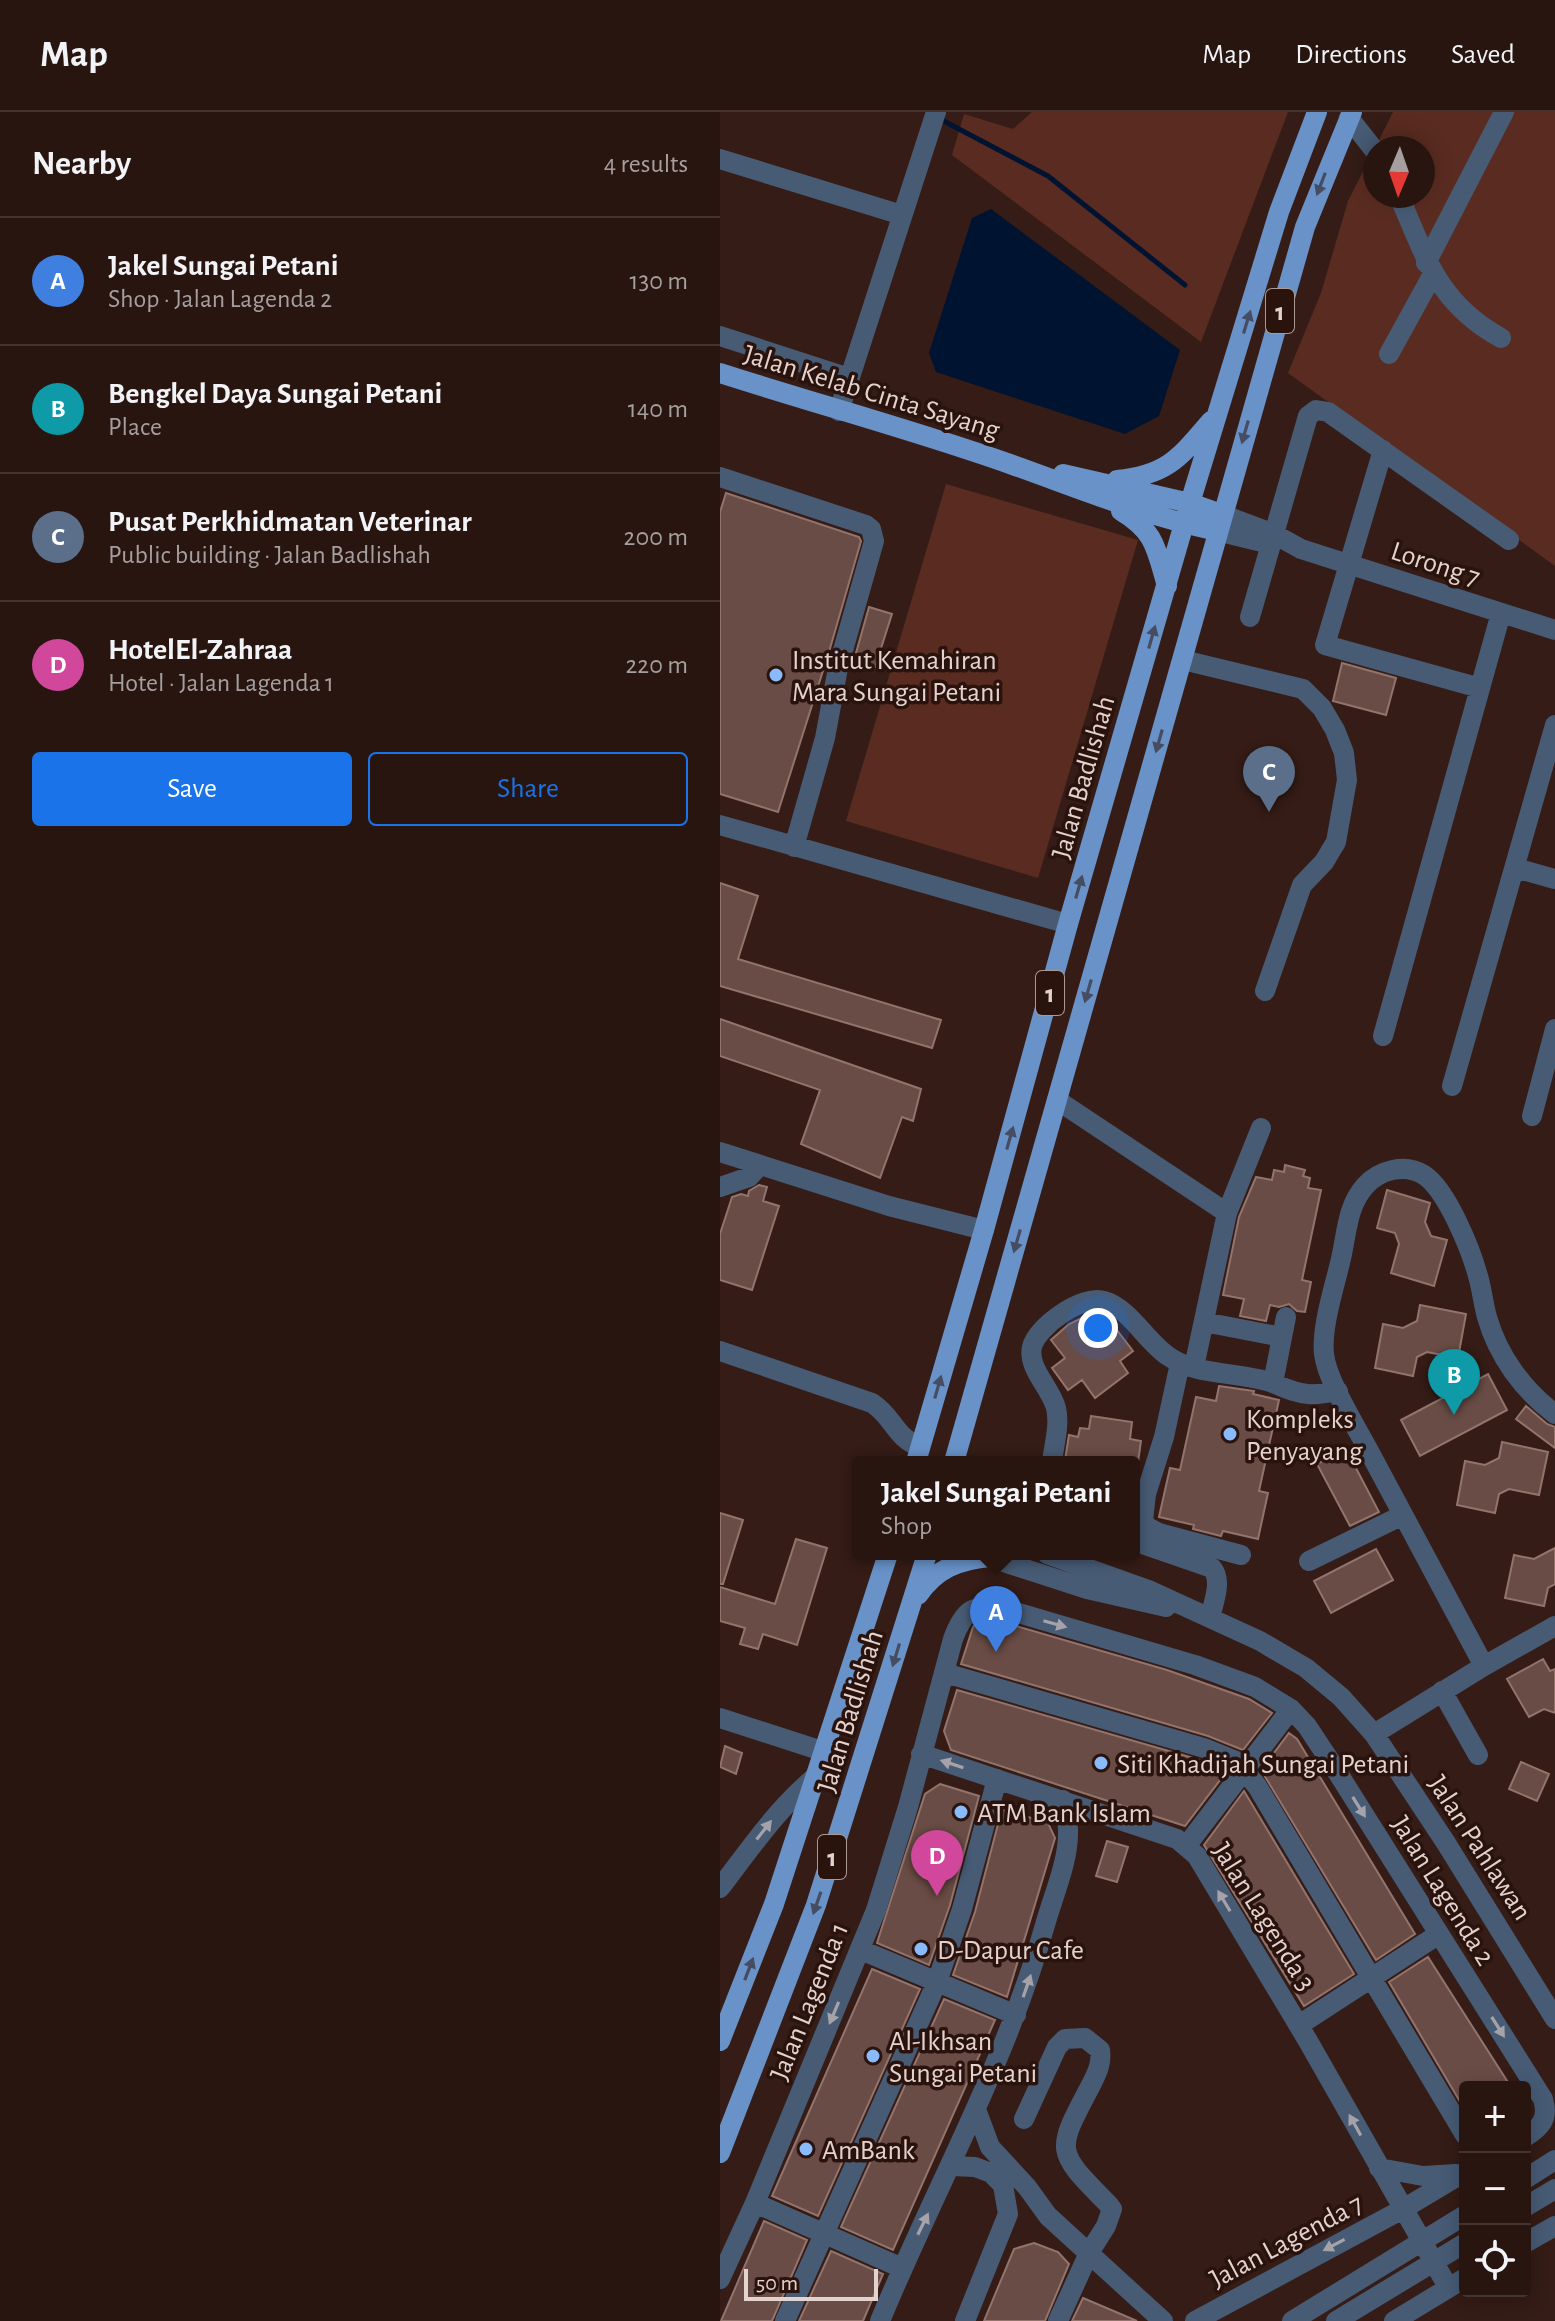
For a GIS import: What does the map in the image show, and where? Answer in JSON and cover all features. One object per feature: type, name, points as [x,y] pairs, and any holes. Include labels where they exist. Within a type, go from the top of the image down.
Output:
[{"type":"main road","name":"Jalan Badlishah","points":[[918,1454],[1190,503],[1279,212],[1317,112]]},
{"type":"main road","name":"1","points":[[957,1456],[1305,227],[1351,115]]},
{"type":"main road","name":"Jalan Kelab Cinta Sayang","points":[[720,373],[1103,490],[1185,524],[1219,523]]},
{"type":"main road","points":[[1167,586],[1156,549],[1146,529],[1103,490],[1155,472],[1171,463],[1187,451],[1219,412]]},
{"type":"main road","name":"Jalan Kelab Cinta Sayang","points":[[1103,490],[1190,503],[1219,523]]},
{"type":"main road","name":"Jalan Badlishah","points":[[720,2041],[774,1904],[886,1560]]},
{"type":"main road","name":"Jalan Badlishah","points":[[720,2153],[816,1905],[925,1560]]},
{"type":"main road","points":[[912,1602],[938,1572],[966,1560]]},
{"type":"street","points":[[839,411],[936,112]]},
{"type":"street","points":[[1389,354],[1504,112]]},
{"type":"street","points":[[1351,115],[1365,136]]},
{"type":"street","points":[[720,159],[902,215]]},
{"type":"street","points":[[1404,208],[1430,269],[1469,317],[1501,338]]},
{"type":"street","points":[[720,336],[849,378]]},
{"type":"street","points":[[1250,617],[1308,416],[1316,410],[1328,412],[1509,540]]},
{"type":"street","points":[[1383,450],[1325,645],[1480,688]]},
{"type":"street","points":[[720,477],[866,525],[873,533],[874,541],[838,668],[825,738],[794,847]]},
{"type":"street","name":"Lorong 7","points":[[1219,523],[1555,630]]},
{"type":"street","points":[[1383,1036],[1501,613]]},
{"type":"street","points":[[1183,660],[1303,689],[1322,708],[1344,753],[1347,780],[1336,842],[1324,862],[1302,885],[1265,991]]},
{"type":"street","points":[[1452,1086],[1555,725]]},
{"type":"street","points":[[720,825],[1068,924]]},
{"type":"street","points":[[1515,868],[1555,879]]},
{"type":"street","points":[[1532,1116],[1555,1029]]},
{"type":"street","points":[[1057,1100],[1227,1213]]},
{"type":"street","points":[[1241,1555],[1159,1533],[1147,1527],[1142,1511],[1187,1365],[1204,1322],[1227,1213],[1261,1128]]},
{"type":"street","points":[[720,1152],[889,1206],[984,1230]]},
{"type":"street","points":[[720,1187],[749,1177],[759,1166]]},
{"type":"street","points":[[1484,1666],[1338,1391],[1325,1360],[1324,1336],[1350,1210],[1360,1191],[1379,1173],[1405,1169],[1417,1171],[1440,1192],[1473,1261],[1487,1318],[1502,1352],[1524,1387],[1555,1414]]},
{"type":"street","points":[[1053,1456],[1057,1413],[1053,1398],[1031,1357],[1033,1343],[1045,1328],[1079,1303],[1095,1299],[1117,1307],[1160,1350],[1187,1365],[1311,1394],[1338,1391]]},
{"type":"street","points":[[1204,1322],[1284,1327],[1273,1383]]},
{"type":"street","points":[[720,1351],[872,1403],[880,1408],[918,1454]]},
{"type":"street","points":[[1309,1561],[1403,1515]]},
{"type":"street","points":[[1140,1543],[1212,1568],[1217,1581],[1210,1618]]},
{"type":"street","name":"Jalan Pahlawan","points":[[996,1560],[1087,1589],[1210,1618],[1260,1641],[1306,1668],[1341,1697],[1374,1734],[1555,2019]]},
{"type":"street","name":"Jalan Pahlawan","points":[[1064,1560],[1151,1591],[1189,1611]]},
{"type":"street","name":"Jalan Lagenda 1","points":[[720,2279],[861,1950],[908,1807],[960,1621],[968,1612],[979,1607]]},
{"type":"street","name":"Jalan Lagenda 2","points":[[979,1607],[1005,1609],[1195,1665],[1255,1687],[1291,1709],[1307,1726],[1543,2099],[1545,2119],[1531,2133]]},
{"type":"street","points":[[1374,1734],[1555,1626]]},
{"type":"street","points":[[945,1673],[1204,1748],[1236,1761],[1257,1786],[1459,2125]]},
{"type":"street","points":[[1442,1691],[1478,1755]]},
{"type":"street","points":[[1187,1845],[1291,1709]]},
{"type":"street","points":[[720,1718],[822,1751]]},
{"type":"street","name":"Jalan Lagenda 3","points":[[921,1754],[1063,1800],[1187,1845],[1197,1856],[1299,2025],[1434,2262],[1457,2282]]},
{"type":"street","points":[[721,1885],[766,1826],[814,1778]]},
{"type":"street","points":[[785,2321],[937,1982],[962,1909],[997,1779]]},
{"type":"street","points":[[880,2321],[977,2112],[1029,1981],[1065,1856],[1068,1831],[1063,1800]]},
{"type":"street","points":[[1299,2025],[1439,1934]]},
{"type":"street","points":[[861,1950],[1016,2015]]},
{"type":"street","points":[[1024,2119],[1057,2047],[1065,2039],[1085,2038],[1100,2050],[1101,2061],[1097,2073],[1067,2129],[1064,2141],[1074,2170],[1112,2209],[1058,2321]]},
{"type":"street","points":[[977,2112],[990,2147],[1027,2187],[1048,2216],[1163,2321]]},
{"type":"street","points":[[1531,2175],[1555,2160]]},
{"type":"street","points":[[951,2166],[975,2167],[991,2173],[1003,2185],[1008,2214],[965,2321]]},
{"type":"street","points":[[1379,2168],[1423,2176],[1459,2173]]},
{"type":"street","points":[[1403,2209],[1459,2176]]},
{"type":"street","points":[[1531,2203],[1555,2189]]},
{"type":"street","points":[[755,2203],[902,2268]]},
{"type":"street","name":"Jalan Lagenda 7","points":[[1195,2321],[1403,2209]]},
{"type":"street","points":[[1008,2214],[1048,2216]]},
{"type":"street","points":[[1292,2321],[1459,2219]]},
{"type":"street","points":[[1531,2240],[1555,2226]]},
{"type":"street","points":[[1336,2321],[1459,2247]]},
{"type":"street","points":[[1394,2321],[1457,2282]]},
{"type":"shaded area","points":[[1032,112],[1288,112],[1201,342],[952,155],[964,114],[1013,129]]},
{"type":"shaded area","points":[[1393,112],[1555,112],[1555,566],[1288,373],[1321,293],[1348,201],[1363,171],[1363,208],[1435,208],[1435,136],[1381,136]]},
{"type":"shaded area","points":[[946,484],[1138,540],[1038,878],[846,821]]},
{"type":"water","points":[[991,209],[1180,350],[1159,416],[1125,434],[936,372],[929,353],[972,218]]},
{"type":"building","points":[[726,493],[859,537],[861,541],[778,812],[720,794],[720,512]]},
{"type":"building","points":[[869,607],[892,614],[875,667],[854,660]]},
{"type":"building","points":[[1342,663],[1396,678],[1386,715],[1333,701]]},
{"type":"building","points":[[720,883],[758,896],[738,959],[941,1020],[932,1048],[720,986]]},
{"type":"building","points":[[720,1019],[921,1089],[913,1121],[902,1117],[880,1178],[801,1144],[820,1090],[720,1056]]},
{"type":"building","name":"Kompleks Penyayang","points":[[1285,1165],[1305,1170],[1303,1176],[1310,1178],[1308,1188],[1321,1190],[1302,1280],[1311,1282],[1305,1312],[1297,1311],[1289,1304],[1279,1307],[1270,1305],[1266,1321],[1240,1316],[1244,1299],[1223,1295],[1239,1217],[1256,1177],[1272,1180],[1274,1170],[1284,1172]]},
{"type":"building","points":[[759,1185],[767,1187],[763,1201],[779,1206],[752,1290],[720,1280],[720,1234],[732,1197],[741,1194],[748,1196],[749,1191]]},
{"type":"building","points":[[1387,1190],[1430,1203],[1425,1222],[1431,1236],[1447,1240],[1434,1286],[1391,1273],[1399,1244],[1395,1233],[1377,1228]]},
{"type":"building","points":[[1420,1305],[1466,1314],[1458,1358],[1427,1352],[1417,1357],[1413,1376],[1375,1368],[1383,1324],[1403,1328],[1417,1321]]},
{"type":"building","points":[[1086,1316],[1094,1326],[1107,1317],[1133,1351],[1120,1361],[1128,1373],[1095,1398],[1082,1380],[1068,1390],[1052,1368],[1065,1358],[1051,1340],[1069,1324]]},
{"type":"building","points":[[1488,1374],[1507,1410],[1420,1456],[1401,1420]]},
{"type":"building","name":"Kompleks Penyayang","points":[[1219,1386],[1254,1391],[1253,1394],[1279,1400],[1259,1491],[1268,1493],[1258,1539],[1223,1531],[1221,1536],[1193,1529],[1194,1525],[1159,1517],[1170,1468],[1180,1470],[1196,1397],[1216,1401]]},
{"type":"building","points":[[1526,1406],[1555,1427],[1555,1448],[1516,1419]]},
{"type":"building","points":[[1091,1416],[1132,1422],[1130,1439],[1141,1441],[1139,1456],[1066,1456],[1069,1435],[1078,1437],[1080,1428],[1089,1429]]},
{"type":"building","points":[[1502,1442],[1548,1452],[1539,1495],[1509,1489],[1499,1494],[1495,1513],[1457,1505],[1465,1461],[1485,1465],[1499,1458]]},
{"type":"building","points":[[1346,1449],[1379,1512],[1350,1526],[1317,1464]]},
{"type":"building","points":[[720,1513],[743,1520],[723,1584],[720,1584]]},
{"type":"building","points":[[796,1539],[827,1548],[797,1645],[763,1634],[758,1649],[740,1644],[745,1628],[720,1621],[720,1587],[775,1604]]},
{"type":"building","points":[[1555,1548],[1555,1584],[1548,1588],[1544,1606],[1505,1598],[1514,1555],[1534,1559]]},
{"type":"building","points":[[1376,1549],[1393,1580],[1331,1613],[1314,1581]]},
{"type":"building","points":[[986,1620],[1167,1670],[1249,1699],[1272,1713],[1243,1750],[1208,1736],[961,1664],[973,1627]]},
{"type":"building","points":[[1543,1659],[1550,1671],[1555,1669],[1555,1713],[1544,1709],[1529,1717],[1507,1679]]},
{"type":"building","points":[[957,1690],[1200,1760],[1227,1771],[1185,1826],[951,1750],[944,1731]]},
{"type":"building","points":[[1289,1733],[1297,1739],[1415,1934],[1376,1960],[1261,1770]]},
{"type":"building","points":[[725,1746],[742,1753],[736,1774],[720,1767]]},
{"type":"building","points":[[1521,1762],[1549,1774],[1537,1801],[1509,1789]]},
{"type":"building","points":[[940,1784],[979,1796],[950,1905],[929,1965],[877,1943],[925,1794]]},
{"type":"building","points":[[1244,1791],[1354,1974],[1304,2006],[1204,1845]]},
{"type":"building","points":[[1002,1809],[1048,1823],[1055,1838],[1007,1997],[953,1975],[975,1912]]},
{"type":"building","points":[[1107,1841],[1128,1847],[1117,1882],[1096,1876]]},
{"type":"building","points":[[1428,1957],[1507,2081],[1459,2081],[1459,2100],[1389,1982]]},
{"type":"building","points":[[872,1969],[920,1989],[818,2216],[772,2196]]},
{"type":"building","points":[[944,1999],[995,2020],[893,2250],[841,2227]]},
{"type":"building","points":[[764,2221],[807,2240],[772,2321],[721,2321]]},
{"type":"building","points":[[1034,2243],[1058,2252],[1069,2264],[1045,2321],[984,2321],[1014,2249]]},
{"type":"building","points":[[831,2251],[883,2274],[863,2321],[799,2321]]},
{"type":"building","points":[[1083,2298],[1137,2321],[1072,2321]]},
{"type":"waterway","points":[[938,118],[1048,176],[1185,285]]},
{"type":"place","name":"Institut Kemahiran Mara Sungai Petani","points":[[776,675]]},
{"type":"place","name":"Pusat Perkhidmatan Veterinar","points":[[1269,812]]},
{"type":"place","name":"Bengkel Daya Sungai Petani","points":[[1454,1415]]},
{"type":"place","name":"Kompleks Penyayang","points":[[1230,1434]]},
{"type":"place","name":"Jakel Sungai Petani","points":[[996,1652]]},
{"type":"place","name":"Siti Khadijah Sungai Petani","points":[[1101,1763]]},
{"type":"place","name":"ATM Bank Islam","points":[[961,1812]]},
{"type":"place","name":"HotelEl-Zahraa","points":[[937,1896]]},
{"type":"place","name":"D-Dapur Cafe","points":[[921,1949]]},
{"type":"place","name":"Al-Ikhsan Sungai Petani","points":[[873,2056]]},
{"type":"place","name":"AmBank","points":[[806,2149]]}]
